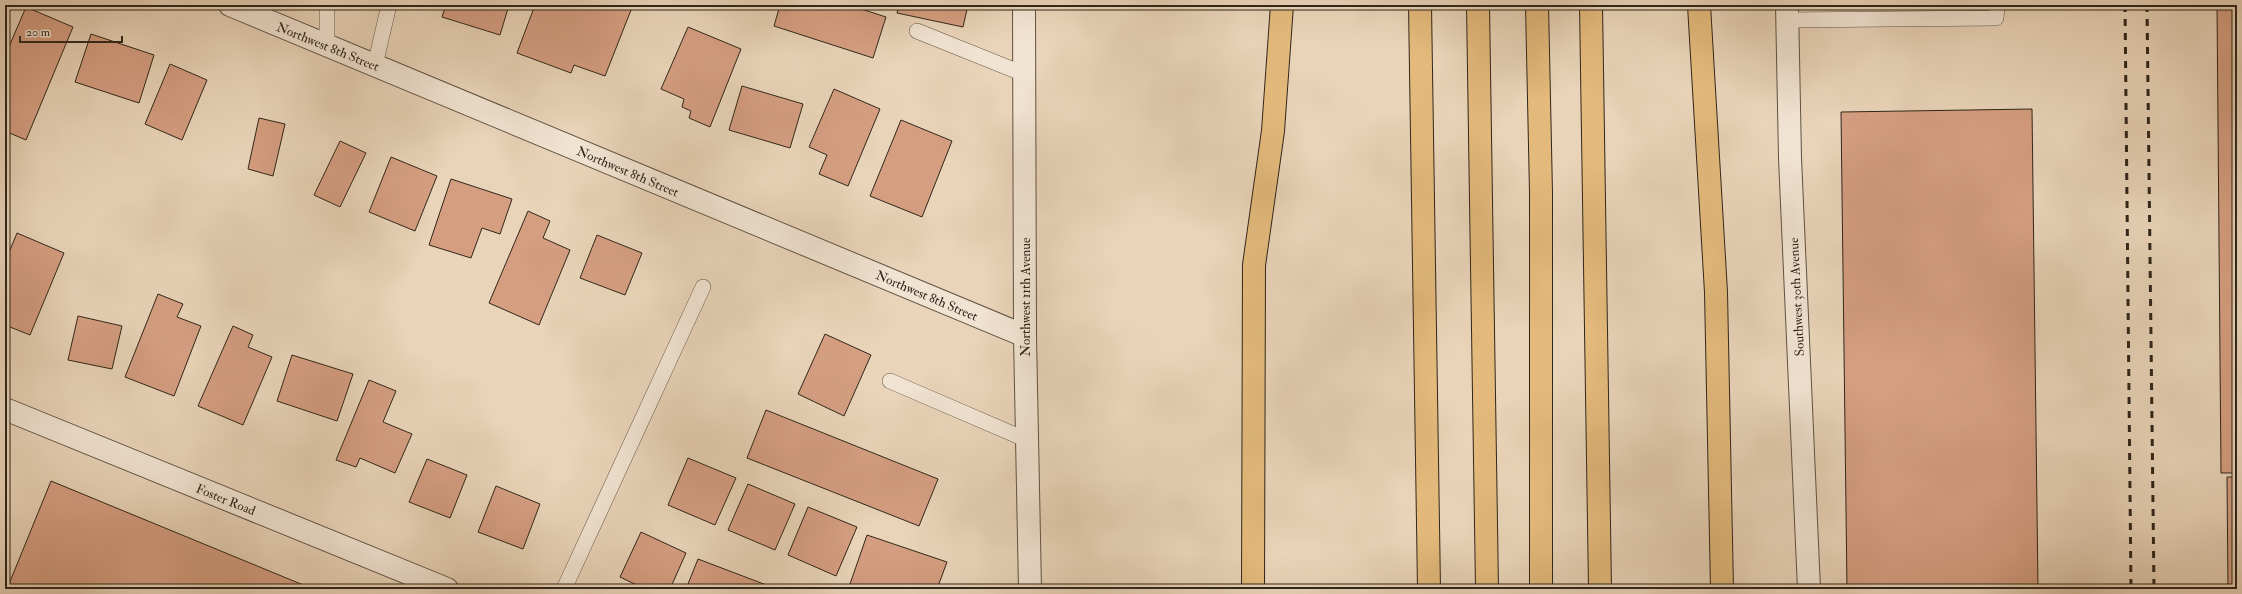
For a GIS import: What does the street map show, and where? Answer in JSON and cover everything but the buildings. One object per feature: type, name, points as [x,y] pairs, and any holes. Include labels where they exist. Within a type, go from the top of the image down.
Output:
[{"type":"highway","points":[[1253,589],[1254,265],[1273,132],[1282,5]]},
{"type":"highway","points":[[1420,5],[1429,589]]},
{"type":"highway","points":[[1478,5],[1487,589]]},
{"type":"highway","points":[[1537,5],[1541,193],[1541,589]]},
{"type":"highway","points":[[1590,5],[1600,589]]},
{"type":"highway","points":[[1699,5],[1716,292],[1722,589]]},
{"type":"street","name":"Northwest 8th Street","points":[[230,5],[1025,336]]},
{"type":"street","name":"Northwest 11th Avenue","points":[[1024,5],[1025,336],[1030,589]]},
{"type":"street","name":"Southwest 30th Avenue","points":[[1787,12],[1790,158],[1809,589]]},
{"type":"street","name":"Foster Road","points":[[5,409],[447,589]]},
{"type":"lane","points":[[327,5],[327,46]]},
{"type":"lane","points":[[375,65],[389,5]]},
{"type":"lane","points":[[1787,12],[1996,18],[1996,5]]},
{"type":"lane","points":[[917,31],[1024,74]]},
{"type":"lane","points":[[564,589],[703,287]]},
{"type":"lane","points":[[890,381],[1027,440]]},
{"type":"railway","points":[[2125,5],[2131,589]]},
{"type":"railway","points":[[2147,5],[2154,589]]}]
